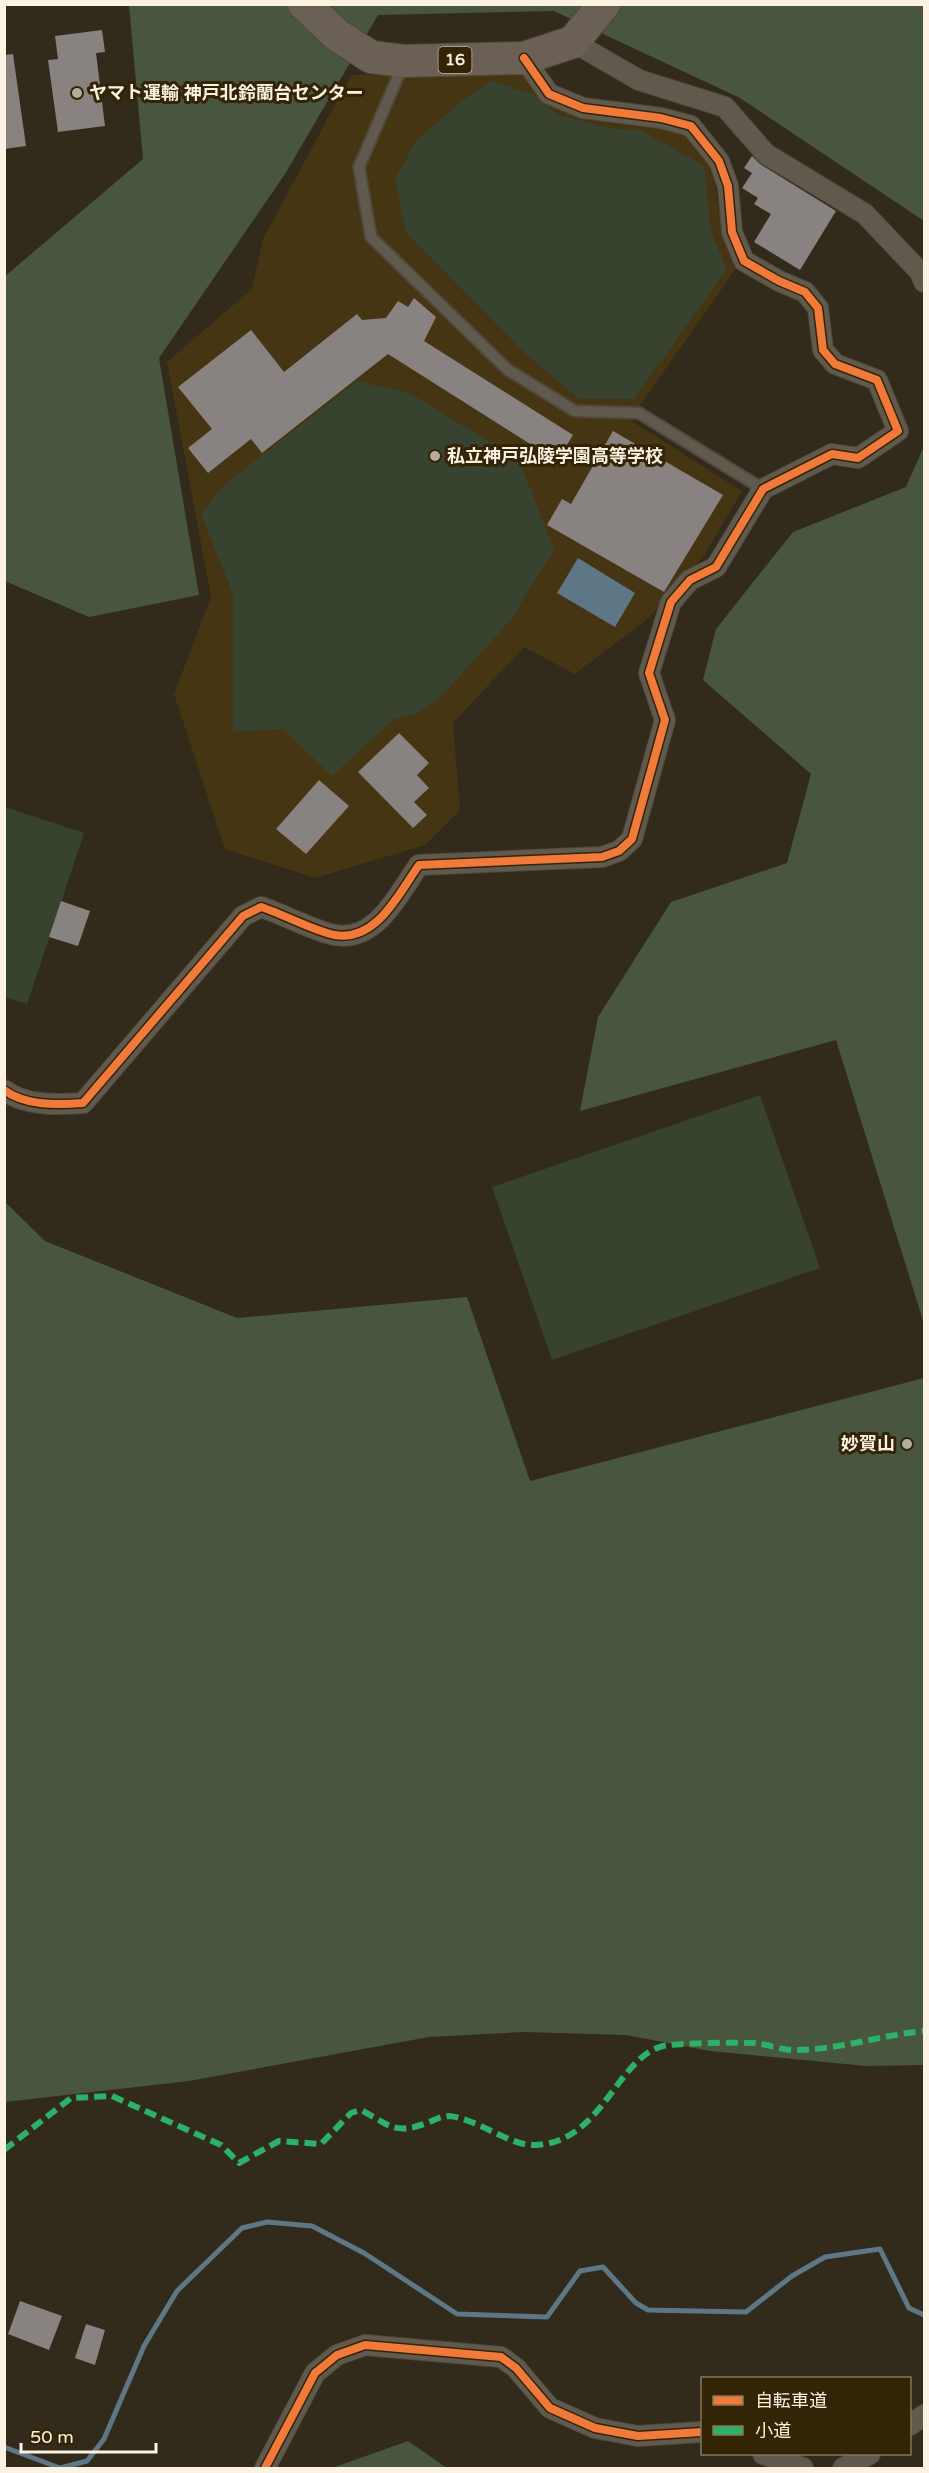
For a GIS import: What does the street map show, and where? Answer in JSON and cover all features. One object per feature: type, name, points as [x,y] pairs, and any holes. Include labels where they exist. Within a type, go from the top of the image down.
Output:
[{"type":"main road","name":"16","points":[[304,4],[337,35],[370,57],[404,62],[524,58],[573,42]]},
{"type":"main road","points":[[573,42],[604,4]]},
{"type":"street","points":[[573,42],[639,80],[725,107],[766,154],[865,214],[920,272],[924,282]]},
{"type":"street","points":[[4,1090],[14,1097],[48,1103],[83,1103],[243,916],[261,907],[335,935],[356,934],[376,925],[419,865],[602,857],[619,851],[632,839],[665,720],[649,673],[670,602],[690,580],[716,567],[763,489],[832,453],[858,458],[898,431],[877,380],[835,364],[823,350],[818,308],[805,292],[778,281],[744,261],[732,232],[728,186],[719,161],[691,126],[661,118],[583,108],[549,94],[524,58]]},
{"type":"street","points":[[265,2469],[315,2373],[337,2355],[365,2345],[501,2356],[516,2368],[550,2408],[595,2428],[638,2436],[701,2432]]},
{"type":"street","points":[[911,2424],[924,2415]]},
{"type":"street","points":[[766,2455],[803,2469]]},
{"type":"street","points":[[843,2469],[868,2455]]},
{"type":"lane","points":[[404,62],[359,167],[370,237],[508,370],[575,411],[639,413],[763,489]]},
{"type":"shaded area","name":"私立神戸弘陵学園高等学校","points":[[518,69],[546,101],[660,124],[686,134],[708,162],[716,188],[721,231],[737,267],[630,420],[742,491],[703,557],[650,617],[575,674],[524,647],[453,723],[460,810],[425,845],[315,878],[225,849],[174,694],[211,597],[167,362],[252,289],[263,239],[351,75]]},
{"type":"green space","points":[[129,5],[924,5],[924,221],[740,98],[554,11],[378,15],[285,174],[159,358],[199,595],[89,617],[5,581],[4,277],[143,159]]},
{"type":"green space","points":[[492,81],[532,94],[558,115],[614,129],[640,130],[704,166],[711,232],[727,269],[634,399],[579,399],[525,353],[406,233],[395,179],[416,141],[464,99]]},
{"type":"green space","points":[[357,381],[411,394],[519,460],[554,550],[510,621],[437,701],[418,713],[394,719],[332,776],[283,729],[233,732],[233,593],[201,515],[222,487]]},
{"type":"green space","points":[[924,446],[924,1324],[836,1040],[580,1111],[598,1017],[671,902],[787,863],[811,774],[703,680],[716,629],[793,532],[906,487]]},
{"type":"green space","points":[[5,807],[84,833],[27,1004],[5,997]]},
{"type":"green space","points":[[760,1095],[820,1268],[552,1360],[492,1187]]},
{"type":"green space","points":[[5,1202],[45,1241],[237,1318],[467,1297],[530,1481],[924,1378],[924,2065],[866,2066],[710,2051],[626,2035],[524,2032],[429,2037],[189,2081],[5,2102]]},
{"type":"green space","points":[[408,2441],[447,2468],[332,2468]]},
{"type":"water","points":[[578,558],[635,593],[615,627],[557,593]]},
{"type":"building","name":"ヤマト運輸 神戸北鈴蘭台センター","points":[[102,30],[105,52],[96,53],[105,126],[58,132],[48,60],[58,59],[55,36]]},
{"type":"building","points":[[13,54],[26,146],[4,149],[4,55]]},
{"type":"building","points":[[752,156],[760,164],[836,211],[800,270],[754,242],[771,214],[754,204],[758,198],[742,188],[752,173],[744,168]]},
{"type":"building","points":[[414,298],[436,317],[424,341],[573,435],[557,461],[388,354],[262,453],[251,439],[208,473],[188,448],[212,429],[178,387],[251,330],[284,372],[357,314],[362,320],[386,318],[398,301],[408,307]]},
{"type":"building","points":[[613,431],[723,495],[664,592],[547,525],[562,499],[571,504]]},
{"type":"building","points":[[399,733],[429,763],[417,775],[429,788],[414,802],[427,815],[413,828],[358,772]]},
{"type":"building","points":[[319,780],[349,806],[306,854],[276,829]]},
{"type":"building","points":[[61,901],[90,911],[78,946],[49,937]]},
{"type":"building","points":[[20,2301],[62,2316],[49,2350],[8,2334]]},
{"type":"building","points":[[86,2324],[105,2330],[95,2365],[75,2358]]},
{"type":"waterway","points":[[4,2447],[60,2468],[87,2461],[104,2439],[144,2346],[177,2291],[242,2228],[267,2222],[312,2226],[364,2253],[457,2314],[547,2317],[580,2271],[603,2267],[636,2303],[648,2310],[746,2312],[792,2276],[825,2257],[880,2249],[909,2308],[924,2315]]},
{"type":"marked path","points":[[4,2150],[71,2098],[112,2096],[221,2145],[239,2163],[279,2141],[321,2144],[351,2113],[361,2110],[386,2124],[400,2128],[416,2127],[446,2116],[460,2118],[515,2141],[534,2145],[557,2141],[576,2131],[592,2116],[633,2066],[647,2054],[663,2046],[694,2043],[746,2043],[789,2050],[811,2049],[924,2031]]},
{"type":"cycle path","points":[[4,1090],[32,1102],[83,1103],[243,916],[261,907],[327,933],[350,935],[363,931],[385,913],[419,865],[602,857],[619,851],[632,839],[665,720],[649,673],[671,602],[690,580],[716,567],[763,489],[832,454],[858,458],[898,431],[877,380],[835,364],[823,350],[818,308],[805,292],[779,281],[744,261],[732,232],[728,186],[719,161],[691,126],[661,118],[583,108],[549,94],[524,58]]},
{"type":"cycle path","points":[[265,2468],[315,2373],[337,2355],[365,2345],[501,2357],[516,2368],[550,2408],[595,2428],[638,2436],[701,2432]]},
{"type":"place","name":"ヤマト運輸 神戸北鈴蘭台センター","points":[[77,93]]},
{"type":"place","name":"私立神戸弘陵学園高等学校","points":[[435,456]]},
{"type":"place","name":"妙賀山","points":[[907,1444]]}]
